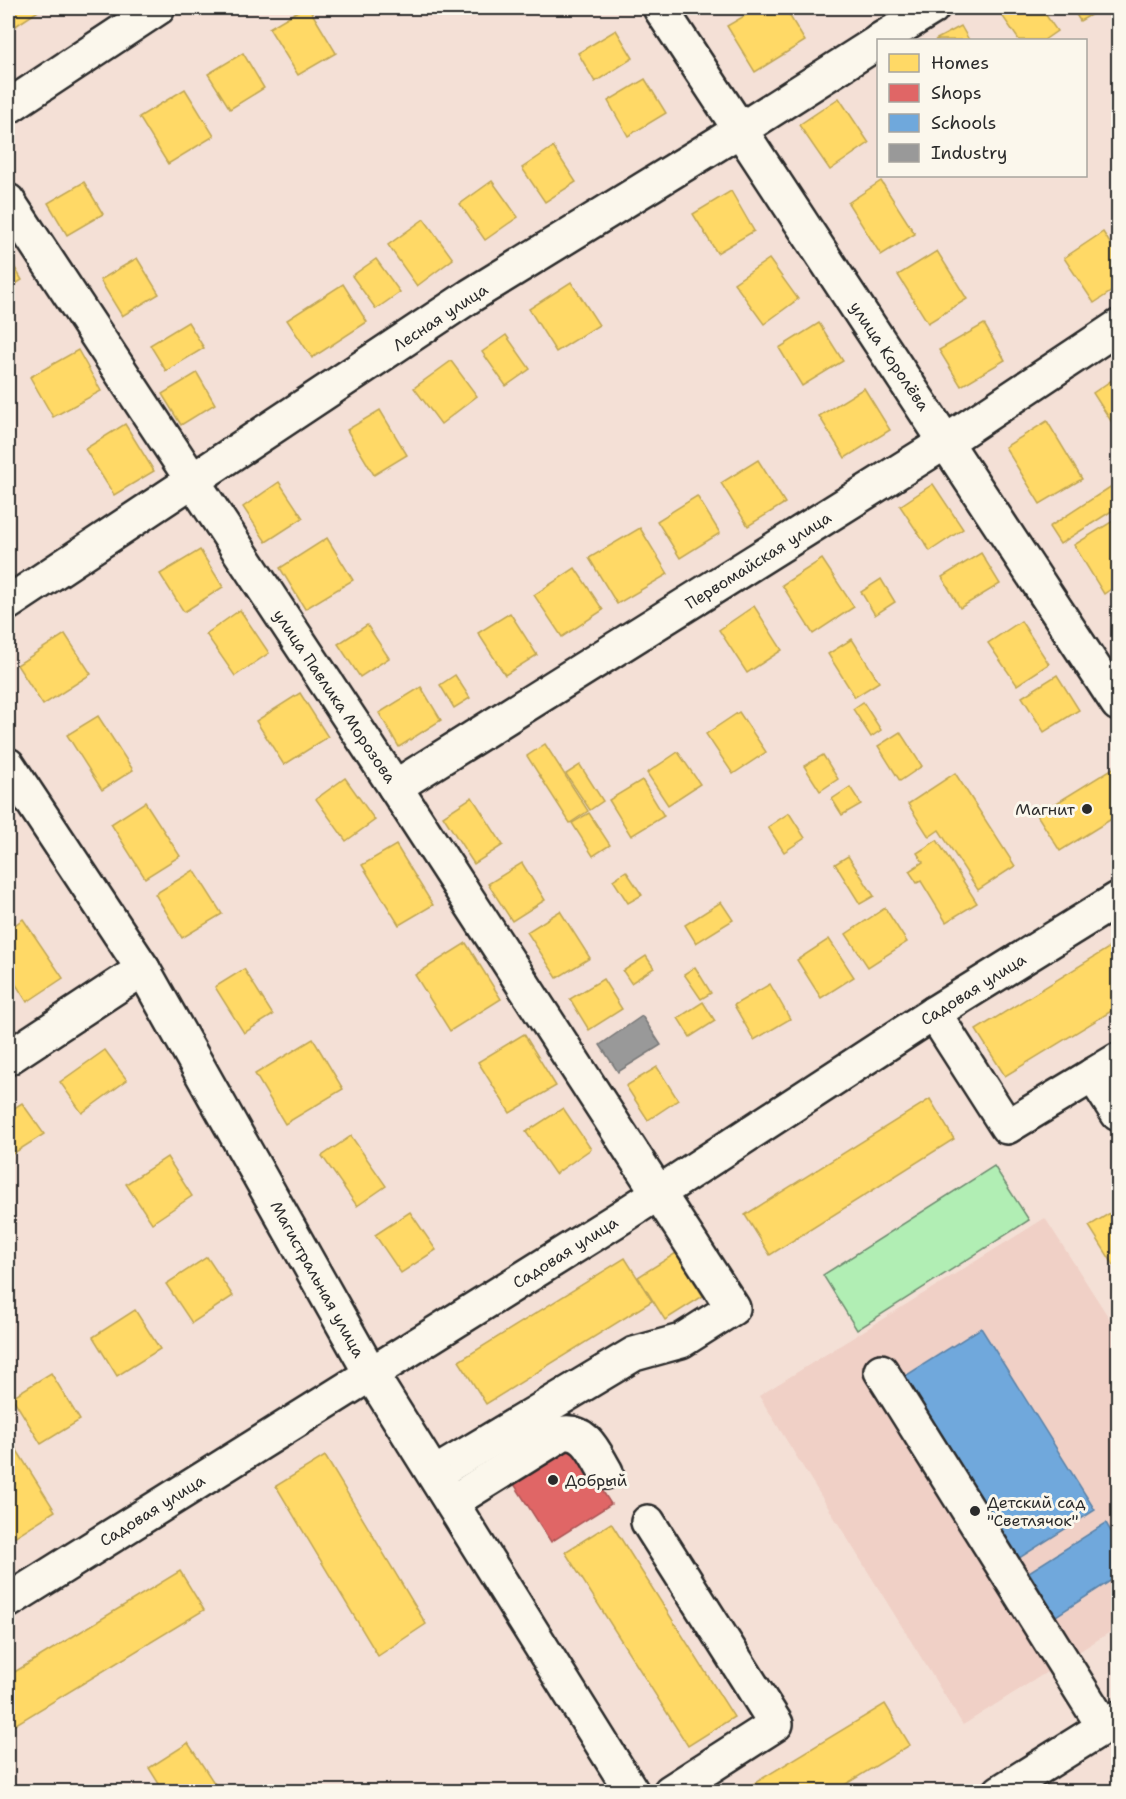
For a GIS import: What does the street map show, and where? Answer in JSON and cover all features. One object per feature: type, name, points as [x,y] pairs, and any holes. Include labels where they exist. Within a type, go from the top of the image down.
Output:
[{"type":"street","points":[[8,107],[158,8]]},
{"type":"street","name":"улица Королёва","points":[[660,8],[1119,704]]},
{"type":"street","name":"Лесная улица","points":[[882,39],[932,8]]},
{"type":"street","name":"Лесная улица","points":[[8,603],[470,296],[740,130],[877,42]]},
{"type":"street","name":"улица Павлика Морозова","points":[[8,201],[395,787],[733,1308],[681,1341],[634,1354],[434,1474]]},
{"type":"street","name":"Первомайская улица","points":[[395,787],[947,441],[1119,327]]},
{"type":"street","name":"Магистральная улица","points":[[8,765],[143,969],[371,1374],[632,1791]]},
{"type":"street","name":"Садовая улица","points":[[8,1602],[220,1466],[658,1193],[934,1013],[1119,899]]},
{"type":"street","points":[[8,1058],[143,969]]},
{"type":"street","points":[[934,1013],[1007,1127],[1106,1067],[1119,1114]]},
{"type":"street","points":[[880,1371],[1111,1722],[1000,1791]]},
{"type":"street","points":[[452,1502],[563,1433],[573,1432],[584,1436],[606,1472]]},
{"type":"street","points":[[648,1522],[776,1724],[670,1791]]},
{"type":"shaded area","name":"Детский сад \"Светлячок\"","points":[[1045,1218],[1118,1332],[1118,1627],[963,1725],[759,1396]]},
{"type":"green space","points":[[994,1166],[1029,1220],[857,1330],[823,1275]]},
{"type":"building: Homes","points":[[8,8],[43,8],[8,31]]},
{"type":"building: Homes","points":[[303,8],[309,8],[336,53],[298,75],[269,28]]},
{"type":"building: Homes","points":[[758,8],[785,8],[805,41],[755,72],[727,26]]},
{"type":"building: Homes","points":[[997,8],[1041,8],[1057,31],[1045,39],[1018,39]]},
{"type":"building: Homes","points":[[1072,8],[1103,8],[1080,21]]},
{"type":"building: Homes","points":[[961,26],[968,39],[937,39]]},
{"type":"building: Homes","points":[[616,30],[633,58],[595,82],[578,53]]},
{"type":"building: Homes","points":[[243,53],[264,88],[230,109],[208,74]]},
{"type":"building: Homes","points":[[645,79],[666,113],[628,136],[608,101]]},
{"type":"building: Homes","points":[[185,89],[214,136],[168,164],[139,117]]},
{"type":"building: Homes","points":[[839,98],[869,143],[830,170],[799,125]]},
{"type":"building: Homes","points":[[553,147],[576,182],[545,202],[522,168]]},
{"type":"building: Homes","points":[[492,181],[518,217],[485,240],[460,204]]},
{"type":"building: Homes","points":[[881,181],[915,234],[881,255],[848,203]]},
{"type":"building: Homes","points":[[84,182],[103,214],[67,235],[48,203]]},
{"type":"building: Homes","points":[[731,191],[754,231],[717,253],[693,214]]},
{"type":"building: Homes","points":[[424,219],[453,259],[417,286],[388,245]]},
{"type":"building: Homes","points":[[1103,232],[1118,256],[1118,287],[1094,303],[1064,258]]},
{"type":"building: Homes","points":[[937,251],[967,299],[928,323],[898,275]]},
{"type":"building: Homes","points":[[8,256],[22,280],[8,289]]},
{"type":"building: Homes","points":[[137,258],[159,294],[122,316],[100,280]]},
{"type":"building: Homes","points":[[376,259],[400,292],[376,309],[352,276]]},
{"type":"building: Homes","points":[[769,259],[798,299],[764,324],[734,283]]},
{"type":"building: Homes","points":[[571,282],[599,325],[556,352],[529,309]]},
{"type":"building: Homes","points":[[343,284],[367,322],[312,358],[287,320]]},
{"type":"building: Homes","points":[[188,322],[204,348],[166,371],[150,345]]},
{"type":"building: Homes","points":[[819,323],[843,361],[802,386],[779,348]]},
{"type":"building: Homes","points":[[984,324],[1005,360],[961,386],[939,350]]},
{"type":"building: Homes","points":[[506,335],[530,369],[506,386],[482,352]]},
{"type":"building: Homes","points":[[78,350],[101,391],[53,417],[30,377]]},
{"type":"building: Homes","points":[[451,361],[477,396],[441,424],[414,388]]},
{"type":"building: Homes","points":[[197,373],[215,404],[181,425],[162,394]]},
{"type":"building: Homes","points":[[1118,376],[1118,432],[1093,393]]},
{"type":"building: Homes","points":[[864,388],[890,430],[845,458],[819,416]]},
{"type":"building: Homes","points":[[380,410],[407,455],[374,475],[347,430]]},
{"type":"building: Homes","points":[[1047,421],[1082,479],[1040,504],[1005,447]]},
{"type":"building: Homes","points":[[125,424],[154,471],[114,495],[85,449]]},
{"type":"building: Homes","points":[[758,460],[785,503],[748,526],[721,483]]},
{"type":"building: Homes","points":[[279,482],[303,518],[266,542],[243,507]]},
{"type":"building: Homes","points":[[1118,482],[1118,507],[1060,544],[1049,527]]},
{"type":"building: Homes","points":[[933,484],[963,529],[930,551],[900,506]]},
{"type":"building: Homes","points":[[697,496],[720,533],[680,558],[657,521]]},
{"type":"building: Homes","points":[[1116,519],[1118,524],[1118,584],[1104,594],[1074,545]]},
{"type":"building: Homes","points":[[640,528],[668,574],[617,604],[589,558]]},
{"type":"building: Homes","points":[[327,538],[353,580],[305,609],[280,568]]},
{"type":"building: Homes","points":[[200,550],[223,587],[184,612],[160,574]]},
{"type":"building: Homes","points":[[981,553],[1000,584],[960,608],[942,577]]},
{"type":"building: Homes","points":[[822,559],[854,607],[813,634],[782,585]]},
{"type":"building: Homes","points":[[575,568],[603,610],[562,637],[534,595]]},
{"type":"building: Homes","points":[[881,579],[895,602],[875,615],[861,592]]},
{"type":"building: Homes","points":[[754,606],[782,650],[747,673],[719,630]]},
{"type":"building: Homes","points":[[240,610],[269,653],[235,676],[206,634]]},
{"type":"building: Homes","points":[[510,613],[537,655],[505,675],[478,633]]},
{"type":"building: Homes","points":[[1021,621],[1049,664],[1017,685],[988,643]]},
{"type":"building: Homes","points":[[367,625],[389,658],[360,677],[338,644]]},
{"type":"building: Homes","points":[[65,634],[91,674],[43,705],[17,665]]},
{"type":"building: Homes","points":[[852,639],[879,682],[855,697],[828,654]]},
{"type":"building: Homes","points":[[455,675],[470,698],[454,708],[440,685]]},
{"type":"building: Homes","points":[[1057,675],[1079,710],[1044,732],[1022,697]]},
{"type":"building: Homes","points":[[421,687],[441,720],[399,747],[379,713]]},
{"type":"building: Homes","points":[[300,693],[328,737],[284,765],[256,721]]},
{"type":"building: Homes","points":[[863,702],[881,730],[871,737],[853,709]]},
{"type":"building: Homes","points":[[739,712],[766,752],[733,774],[706,734]]},
{"type":"building: Homes","points":[[98,716],[133,770],[102,790],[67,735]]},
{"type":"building: Homes","points":[[900,732],[922,766],[900,781],[878,746]]},
{"type":"building: Homes","points":[[545,744],[588,811],[570,823],[527,756]]},
{"type":"building: Homes","points":[[678,752],[700,784],[668,805],[647,773]]},
{"type":"building: Homes","points":[[823,755],[838,779],[820,791],[804,766]]},
{"type":"building: Homes","points":[[580,765],[603,801],[590,810],[566,774]]},
{"type":"building: Homes","points":[[1118,765],[1118,815],[1060,851],[1037,815]]},
{"type":"building: Homes","points":[[955,773],[1015,866],[978,890],[939,830],[929,837],[908,804]]},
{"type":"building: Homes","points":[[345,778],[375,820],[346,841],[316,799]]},
{"type":"building: Homes","points":[[642,780],[664,816],[631,836],[609,800]]},
{"type":"building: Homes","points":[[850,787],[861,804],[842,815],[832,799]]},
{"type":"building: Homes","points":[[472,797],[503,845],[474,864],[443,816]]},
{"type":"building: Homes","points":[[145,802],[180,856],[145,878],[111,824]]},
{"type":"building: Homes","points":[[589,813],[610,845],[593,856],[572,823]]},
{"type":"building: Homes","points":[[789,813],[805,838],[784,852],[768,827]]},
{"type":"building: Homes","points":[[937,840],[977,903],[946,922],[921,881],[917,883],[909,871],[923,862],[917,853]]},
{"type":"building: Homes","points":[[396,845],[433,905],[399,925],[362,865]]},
{"type":"building: Homes","points":[[848,856],[874,896],[860,904],[835,864]]},
{"type":"building: Homes","points":[[522,863],[545,900],[512,921],[488,884]]},
{"type":"building: Homes","points":[[194,870],[222,914],[182,938],[155,894]]},
{"type":"building: Homes","points":[[626,871],[642,895],[628,903],[613,880]]},
{"type":"building: Homes","points":[[721,902],[733,920],[696,943],[685,925]]},
{"type":"building: Homes","points":[[885,908],[907,942],[868,967],[846,934]]},
{"type":"building: Homes","points":[[560,911],[590,958],[557,978],[527,932]]},
{"type":"building: Homes","points":[[23,919],[63,978],[27,1002],[8,972],[8,930]]},
{"type":"building: Homes","points":[[829,939],[854,977],[821,998],[797,960]]},
{"type":"building: Homes","points":[[1118,942],[1118,1007],[1005,1076],[976,1030]]},
{"type":"building: Homes","points":[[466,943],[501,999],[450,1031],[415,975]]},
{"type":"building: Homes","points":[[646,956],[654,968],[631,983],[623,971]]},
{"type":"building: Homes","points":[[695,967],[711,993],[701,999],[684,974]]},
{"type":"building: Homes","points":[[244,969],[273,1015],[244,1033],[215,987]]},
{"type":"building: Homes","points":[[603,979],[622,1009],[589,1030],[570,999]]},
{"type":"building: Homes","points":[[770,984],[790,1019],[754,1040],[734,1005]]},
{"type":"building: Homes","points":[[703,1002],[715,1021],[690,1037],[678,1018]]},
{"type":"building: Homes","points":[[524,1034],[556,1086],[510,1113],[478,1062]]},
{"type":"building: Homes","points":[[313,1039],[343,1089],[285,1124],[255,1074]]},
{"type":"building: Homes","points":[[105,1050],[127,1080],[82,1113],[60,1082]]},
{"type":"building: Homes","points":[[657,1067],[678,1100],[648,1120],[626,1086]]},
{"type":"building: Homes","points":[[930,1099],[954,1139],[770,1255],[745,1215]]},
{"type":"building: Homes","points":[[22,1103],[44,1134],[8,1157],[8,1112]]},
{"type":"building: Homes","points":[[563,1108],[591,1149],[555,1174],[526,1132]]},
{"type":"building: Homes","points":[[351,1136],[386,1186],[357,1206],[322,1156]]},
{"type":"building: Homes","points":[[167,1157],[192,1196],[152,1223],[126,1184]]},
{"type":"building: Homes","points":[[1118,1208],[1118,1272],[1089,1226]]},
{"type":"building: Homes","points":[[410,1212],[436,1250],[401,1273],[375,1235]]},
{"type":"building: Homes","points":[[676,1253],[703,1296],[665,1320],[638,1277]]},
{"type":"building: Homes","points":[[207,1257],[233,1296],[192,1323],[166,1284]]},
{"type":"building: Homes","points":[[625,1258],[652,1301],[486,1404],[459,1361]]},
{"type":"building: Homes","points":[[135,1310],[160,1349],[117,1376],[93,1337]]},
{"type":"building: Homes","points":[[51,1373],[80,1420],[41,1444],[12,1397]]},
{"type":"building: Homes","points":[[8,1436],[55,1511],[8,1541]]},
{"type":"building: Homes","points":[[325,1456],[426,1624],[378,1656],[276,1486]]},
{"type":"building: Homes","points":[[611,1523],[734,1717],[688,1746],[565,1552]]},
{"type":"building: Homes","points":[[180,1571],[204,1610],[8,1729],[8,1676]]},
{"type":"building: Homes","points":[[885,1704],[910,1745],[833,1792],[740,1792]]},
{"type":"building: Homes","points":[[188,1743],[220,1792],[164,1792],[149,1768]]},
{"type":"building: Shops","points":[[574,1446],[611,1504],[551,1542],[514,1484]]},
{"type":"building: Schools","points":[[981,1328],[1095,1510],[1013,1562],[899,1380]]},
{"type":"building: Schools","points":[[1106,1523],[1118,1543],[1118,1576],[1056,1616],[1029,1572]]},
{"type":"building: Industry","points":[[642,1016],[661,1045],[618,1072],[600,1045]]},
{"type":"place","name":"Магнит","points":[[1087,809]]},
{"type":"place","name":"Добрый","points":[[553,1480]]},
{"type":"place","name":"Детский сад \"Светлячок\"","points":[[975,1511]]}]
